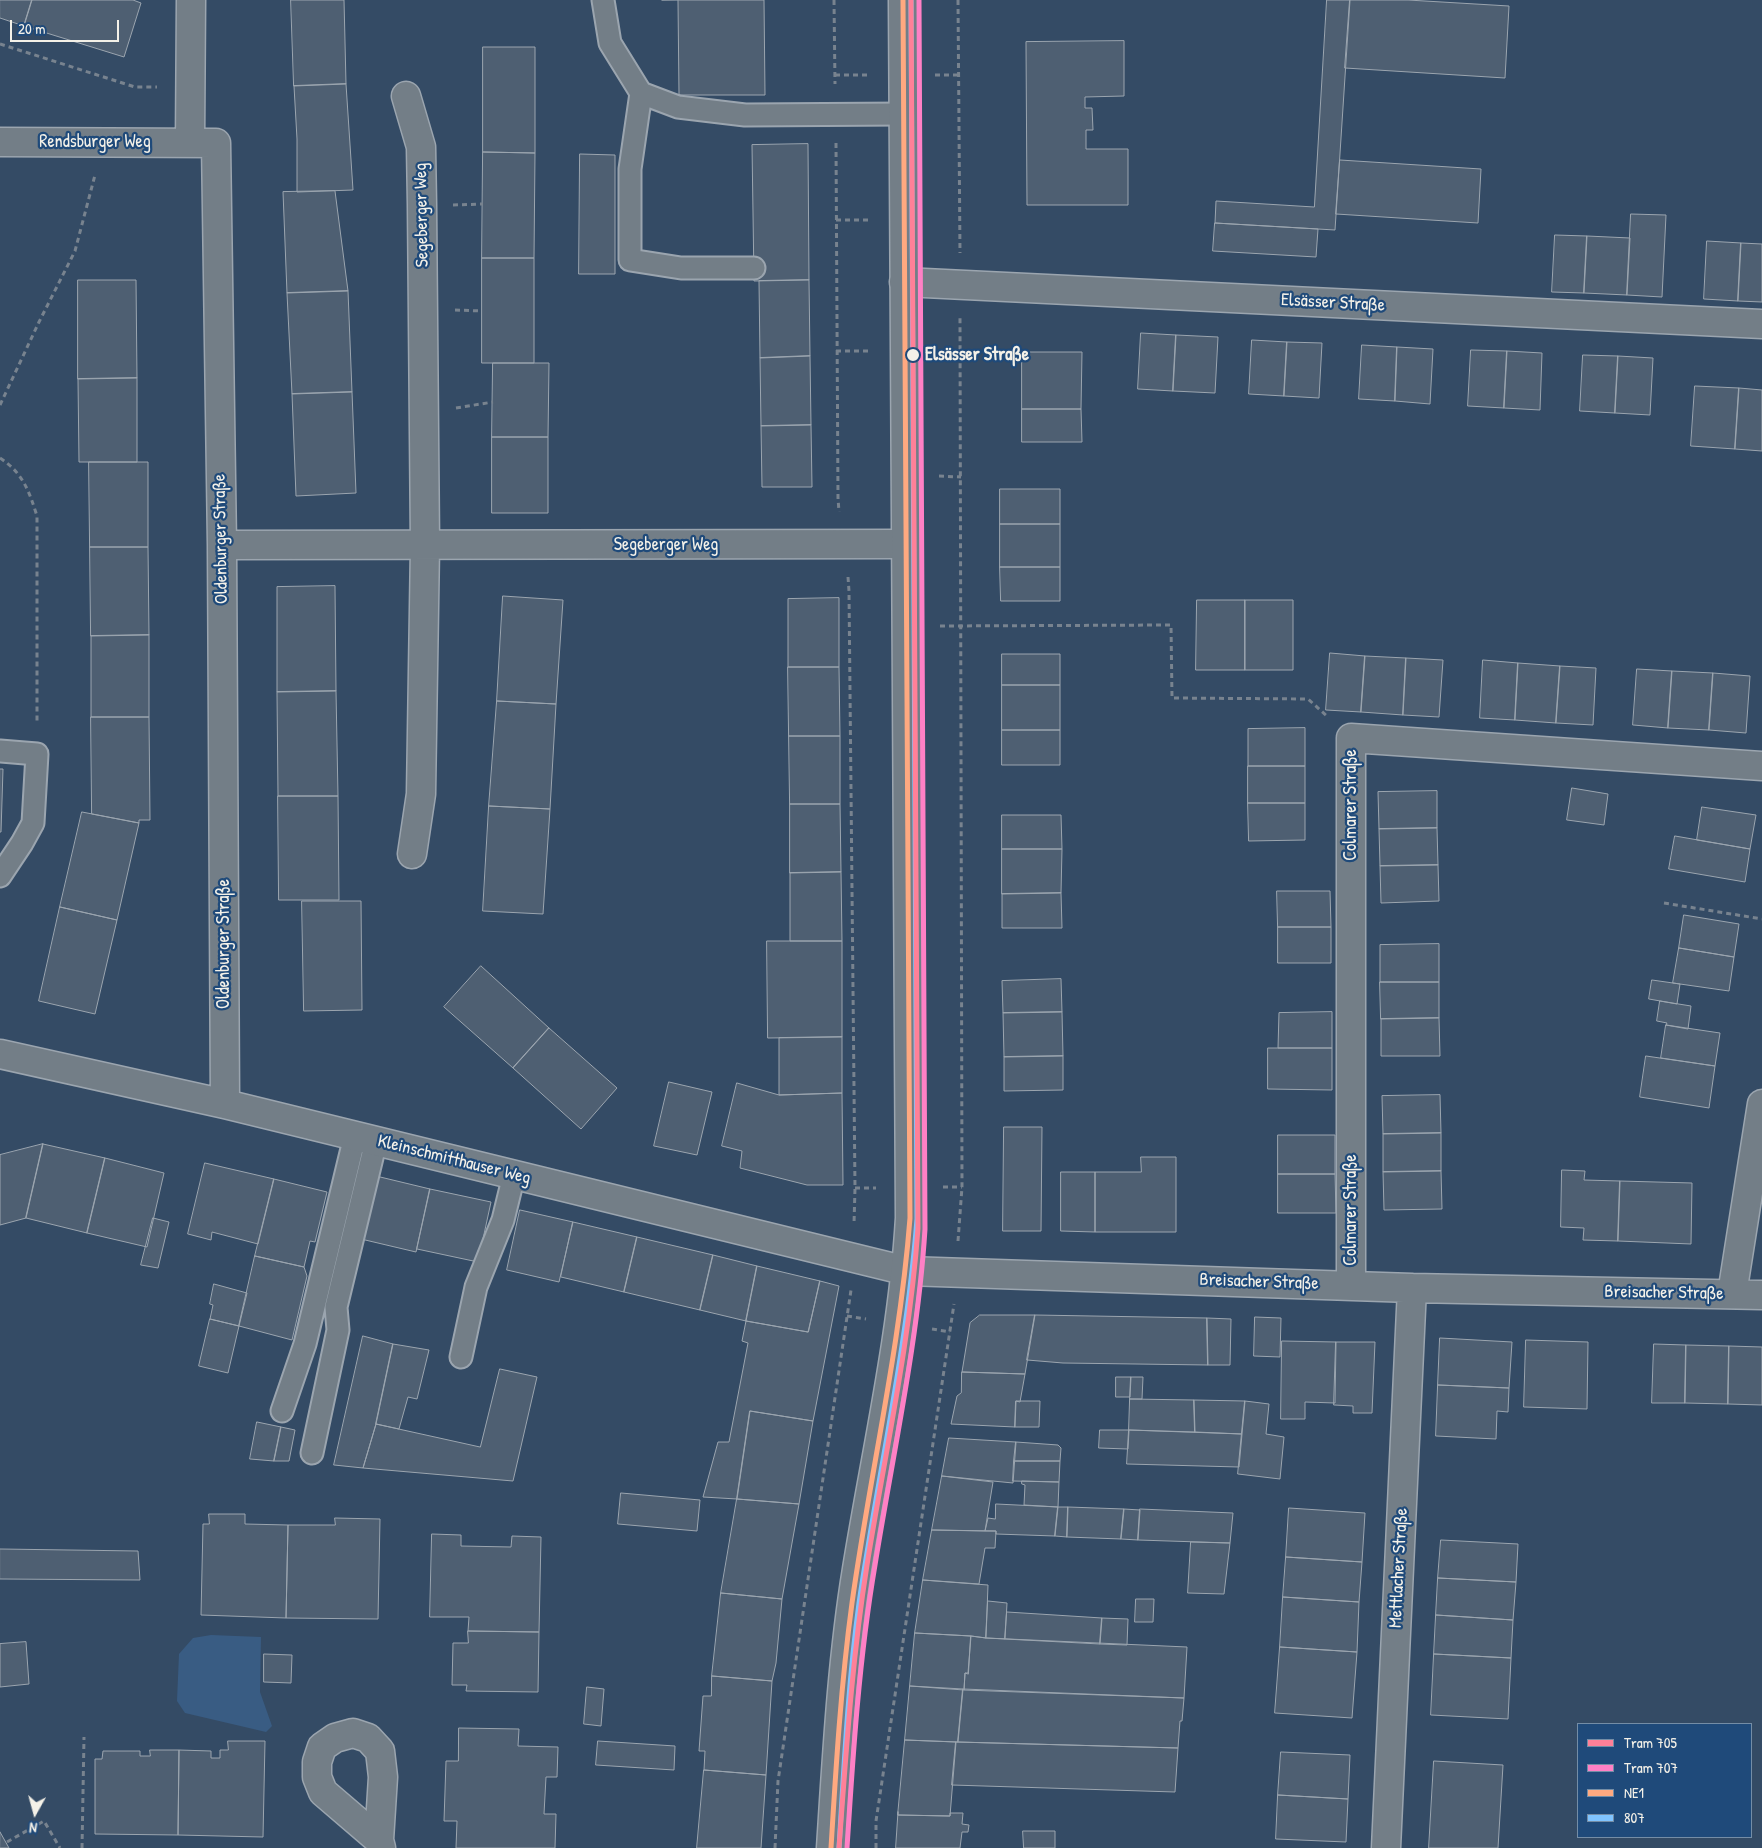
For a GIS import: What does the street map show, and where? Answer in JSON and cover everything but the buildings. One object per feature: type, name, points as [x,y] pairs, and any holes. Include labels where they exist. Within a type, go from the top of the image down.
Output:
[{"type":"street","points":[[190,143],[191,0]]},
{"type":"street","points":[[830,1848],[844,1669],[857,1571],[896,1347],[907,1271],[910,1208],[904,0]]},
{"type":"street","name":"Segeberger Weg","points":[[406,96],[421,147],[425,546],[422,794],[412,854]]},
{"type":"street","name":"Rendsburger Weg","points":[[0,142],[190,143]]},
{"type":"street","name":"Oldenburger Straße","points":[[190,143],[216,143],[222,545],[224,1104]]},
{"type":"street","name":"Elsässer Straße","points":[[904,282],[1762,324]]},
{"type":"street","name":"Segeberger Weg","points":[[222,545],[906,544]]},
{"type":"street","name":"Colmarer Straße","points":[[1351,1285],[1351,738],[1762,766]]},
{"type":"street","name":"Kleinschmitthauser Weg","points":[[0,1054],[224,1104],[907,1271]]},
{"type":"street","points":[[1732,1294],[1762,1104]]},
{"type":"street","name":"Breisacher Straße","points":[[907,1271],[1412,1288],[1762,1295]]},
{"type":"street","name":"Mettlacher Straße","points":[[1386,1848],[1412,1288]]},
{"type":"lane","points":[[603,0],[610,43],[641,93],[678,107],[745,116],[904,114]]},
{"type":"lane","points":[[641,93],[630,169],[630,260],[681,268],[754,268]]},
{"type":"lane","points":[[0,751],[36,754],[33,823],[0,876]]},
{"type":"lane","points":[[282,1411],[305,1344],[366,1138]]},
{"type":"lane","points":[[312,1453],[338,1330],[336,1307],[366,1138]]},
{"type":"lane","points":[[460,1357],[476,1287],[504,1220],[514,1175]]},
{"type":"path","points":[[775,1848],[778,1781],[848,1308],[855,1188],[849,590],[838,498],[834,0]]},
{"type":"path","points":[[876,1848],[876,1821],[949,1342],[962,1187],[958,0]]},
{"type":"path","points":[[0,44],[135,87],[190,88]]},
{"type":"path","points":[[0,406],[75,251],[94,182],[101,142]]},
{"type":"path","points":[[836,220],[849,219]]},
{"type":"path","points":[[836,351],[847,351]]},
{"type":"path","points":[[0,458],[10,465],[27,486],[37,516],[36,754]]},
{"type":"path","points":[[951,477],[961,477]]},
{"type":"path","points":[[907,626],[1171,625],[1172,698],[1308,700],[1351,738]]},
{"type":"path","points":[[1664,903],[1762,919]]},
{"type":"path","points":[[82,1848],[84,1737]]},
{"type":"path","points":[[7,1842],[44,1821],[60,1848]]},
{"type":"shaded area","points":[[211,1635],[261,1637],[260,1692],[272,1726],[266,1732],[185,1713],[177,1701],[179,1654],[193,1638]]},
{"type":"tram line","name":"705","points":[[839,1848],[857,1636],[903,1355],[918,1228],[911,0]]},
{"type":"tram line","name":"707","points":[[847,1848],[854,1742],[869,1600],[911,1355],[922,1271],[925,1229],[919,0]]},
{"type":"transit line","name":"NE1","points":[[831,1848],[839,1725],[848,1633],[859,1555],[892,1363],[910,1218],[903,0]]},
{"type":"transit line","name":"807","points":[[839,1848],[855,1633],[899,1363],[917,1219],[911,0]]},
{"type":"place","name":"Elsässer Straße","points":[[913,355]]}]
